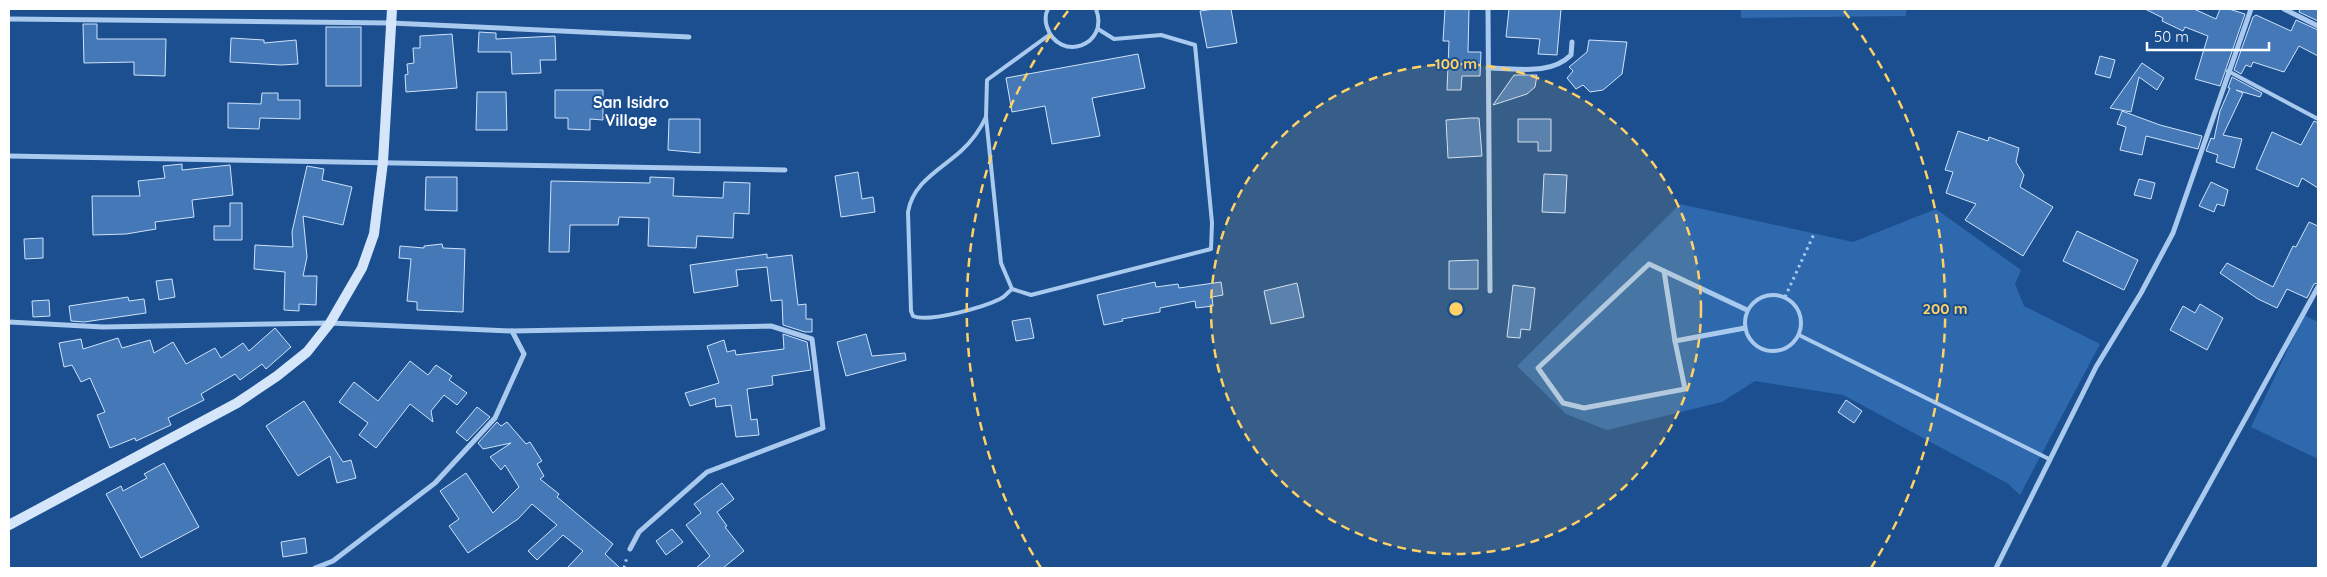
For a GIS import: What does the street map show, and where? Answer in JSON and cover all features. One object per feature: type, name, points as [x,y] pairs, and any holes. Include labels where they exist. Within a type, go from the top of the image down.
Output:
[{"type":"street","points":[[9,525],[237,403],[277,376],[307,352],[330,323],[362,268],[374,234],[383,162],[392,9]]},
{"type":"street","points":[[1488,9],[1490,291]]},
{"type":"street","points":[[1996,568],[2096,367],[2141,293],[2174,232],[2228,71],[2251,9]]},
{"type":"street","points":[[2284,9],[2318,26]]},
{"type":"street","points":[[9,18],[391,23],[689,37]]},
{"type":"street","points":[[1488,68],[1550,68],[1563,64],[1571,55],[1572,42]]},
{"type":"street","points":[[9,156],[785,170]]},
{"type":"street","points":[[1664,271],[1685,389],[1584,408],[1562,403],[1538,368],[1650,264],[1747,310]]},
{"type":"street","points":[[2164,568],[2318,287]]},
{"type":"street","points":[[9,322],[102,327],[330,323],[512,332],[771,326],[812,339],[823,428],[707,472],[639,532],[630,549]]},
{"type":"street","points":[[1675,340],[1745,328]]},
{"type":"street","points":[[315,568],[333,561],[435,483],[495,418],[524,354],[512,332]]},
{"type":"lane","points":[[1048,9],[1045,24],[1049,35],[1058,43],[1069,48],[1081,46],[1092,40],[1098,30],[1099,17],[1096,9]]},
{"type":"lane","points":[[1049,35],[987,80],[986,117],[1001,263],[1012,289],[1031,296],[1211,250],[1212,223],[1195,45],[1161,35],[1114,40],[1098,30]]},
{"type":"lane","points":[[2228,71],[2318,119]]},
{"type":"lane","points":[[986,117],[979,132],[962,150],[919,185],[910,202],[908,212],[910,311],[913,316],[923,318],[968,310],[1002,298],[1012,289]]},
{"type":"lane","points":[[1771,294],[1785,297],[1797,306],[1801,315],[1802,325],[1799,334],[1787,348],[1769,351],[1753,343],[1745,328],[1747,310],[1753,302],[1761,297],[1771,294]]},
{"type":"lane","points":[[1799,334],[2049,459]]},
{"type":"path","points":[[1785,297],[1814,234]]},
{"type":"shaded area","points":[[1741,9],[1906,9],[1906,16],[1741,18]]},
{"type":"shaded area","points":[[1680,204],[1853,242],[1936,209],[2021,270],[2015,284],[2024,306],[2100,344],[2020,495],[2007,483],[1843,395],[1755,381],[1722,402],[1607,430],[1566,414],[1517,366]]},
{"type":"shaded area","points":[[2304,315],[2318,322],[2318,459],[2251,427]]},
{"type":"building","points":[[1231,9],[1237,43],[1207,48],[1200,11]]},
{"type":"building","points":[[1445,9],[1469,9],[1468,52],[1481,52],[1480,76],[1462,76],[1461,90],[1447,90],[1449,41],[1443,41]]},
{"type":"building","points":[[1509,9],[1561,9],[1557,55],[1538,54],[1540,39],[1506,37]]},
{"type":"building","points":[[2145,9],[2194,9],[2216,19],[2220,9],[2229,9],[2245,14],[2220,86],[2195,79],[2208,36],[2185,27],[2183,31],[2162,21],[2163,18]]},
{"type":"building","points":[[2300,9],[2318,9],[2318,21],[2299,12]]},
{"type":"building","points":[[2256,15],[2291,31],[2296,20],[2318,30],[2318,56],[2299,46],[2284,72],[2253,62],[2251,67],[2246,65],[2241,74],[2234,70],[2253,17]]},
{"type":"building","points":[[83,24],[97,24],[97,39],[166,39],[165,76],[134,75],[134,62],[84,63]]},
{"type":"building","points":[[326,27],[361,27],[361,86],[326,86]]},
{"type":"building","points":[[479,32],[496,33],[496,39],[555,36],[556,60],[540,60],[541,73],[512,74],[511,52],[478,52]]},
{"type":"building","points":[[452,34],[457,88],[406,92],[405,75],[408,74],[407,64],[414,63],[413,48],[420,48],[420,36]]},
{"type":"building","points":[[231,38],[264,40],[264,43],[296,40],[298,64],[230,62]]},
{"type":"building","points":[[1589,40],[1627,42],[1622,74],[1603,90],[1590,92],[1583,85],[1576,89],[1567,78],[1573,71],[1569,67],[1587,52]]},
{"type":"building","points":[[1138,54],[1145,88],[1092,98],[1100,136],[1052,144],[1045,106],[1012,112],[1006,78]]},
{"type":"building","points":[[2100,56],[2115,60],[2110,78],[2095,74]]},
{"type":"building","points":[[2142,63],[2164,78],[2157,90],[2139,77],[2131,112],[2110,108]]},
{"type":"building","points":[[1514,75],[1537,75],[1535,87],[1527,94],[1493,105]]},
{"type":"building","points":[[2232,77],[2262,93],[2260,97],[2236,90],[2243,93],[2223,135],[2242,139],[2234,168],[2216,162],[2218,155],[2206,151],[2211,138],[2214,139],[2220,111],[2230,88],[2228,88]]},
{"type":"building","points":[[555,90],[603,90],[603,120],[590,119],[590,130],[568,129],[568,118],[555,118]]},
{"type":"building","points":[[477,92],[506,92],[507,130],[476,130]]},
{"type":"building","points":[[262,93],[278,93],[278,100],[300,100],[300,119],[260,118],[259,129],[228,128],[228,103],[261,104]]},
{"type":"building","points":[[2122,111],[2160,125],[2202,136],[2198,149],[2146,136],[2142,155],[2120,150],[2126,127],[2117,124]]},
{"type":"building","points":[[1479,118],[1482,156],[1448,158],[1446,120]]},
{"type":"building","points":[[669,119],[700,119],[700,153],[668,150]]},
{"type":"building","points":[[1518,119],[1551,119],[1551,151],[1538,151],[1538,142],[1518,142]]},
{"type":"building","points":[[2314,121],[2318,123],[2318,188],[2302,178],[2298,187],[2256,169],[2272,132],[2301,145]]},
{"type":"building","points":[[1958,131],[1988,141],[1989,137],[2019,148],[2016,162],[2024,175],[2020,187],[2053,207],[2023,256],[1965,220],[1976,204],[1946,193],[1953,172],[1945,170]]},
{"type":"building","points":[[182,164],[182,170],[230,165],[233,195],[192,200],[194,217],[155,222],[156,229],[126,234],[93,235],[92,196],[140,196],[138,181],[165,178],[163,166]]},
{"type":"building","points":[[307,166],[324,169],[322,180],[352,187],[343,225],[303,216],[307,257],[303,276],[317,276],[316,305],[299,304],[299,311],[284,310],[285,272],[254,269],[255,245],[293,247],[292,232]]},
{"type":"building","points":[[858,172],[862,199],[873,197],[875,212],[841,217],[835,176]]},
{"type":"building","points":[[1544,174],[1567,175],[1565,213],[1542,212]]},
{"type":"building","points":[[426,177],[457,177],[457,211],[425,210]]},
{"type":"building","points":[[650,177],[674,178],[673,196],[723,198],[724,182],[750,183],[749,214],[734,213],[733,238],[697,236],[696,248],[648,246],[649,218],[619,217],[618,225],[570,225],[569,252],[549,252],[551,181],[650,183]]},
{"type":"building","points":[[2139,179],[2155,183],[2151,199],[2134,195]]},
{"type":"building","points":[[2211,182],[2228,190],[2224,206],[2217,204],[2214,212],[2199,206]]},
{"type":"building","points":[[230,203],[242,203],[242,240],[214,240],[214,226],[230,226]]},
{"type":"building","points":[[2309,222],[2318,226],[2318,283],[2314,284],[2307,298],[2287,289],[2277,308],[2258,299],[2220,273],[2227,263],[2273,287],[2293,246],[2296,247]]},
{"type":"building","points":[[2077,231],[2138,260],[2124,290],[2063,261]]},
{"type":"building","points":[[43,238],[43,258],[25,259],[24,239]]},
{"type":"building","points":[[442,244],[443,248],[465,249],[463,312],[417,310],[417,302],[407,301],[411,259],[399,258],[400,246],[424,248],[424,246]]},
{"type":"building","points":[[767,254],[767,258],[792,255],[798,305],[806,304],[806,319],[812,319],[812,332],[805,332],[783,325],[782,300],[771,301],[767,267],[736,270],[738,286],[694,293],[690,265]]},
{"type":"building","points":[[1478,260],[1478,289],[1449,289],[1449,261]]},
{"type":"building","points":[[172,279],[175,297],[159,300],[156,281]]},
{"type":"building","points":[[1155,282],[1156,287],[1178,284],[1179,288],[1221,282],[1223,295],[1212,297],[1213,306],[1196,308],[1195,301],[1160,308],[1160,312],[1122,319],[1123,321],[1104,325],[1097,295]]},
{"type":"building","points":[[1297,283],[1304,317],[1271,324],[1264,291]]},
{"type":"building","points":[[1513,285],[1535,288],[1530,330],[1521,329],[1520,338],[1507,337]]},
{"type":"building","points":[[128,297],[129,301],[144,299],[146,313],[84,322],[71,321],[69,306]]},
{"type":"building","points":[[49,300],[50,316],[33,317],[32,301]]},
{"type":"building","points":[[2200,304],[2223,318],[2207,350],[2170,330],[2183,306],[2195,313]]},
{"type":"building","points":[[1030,318],[1034,338],[1016,341],[1012,321]]},
{"type":"building","points":[[275,328],[291,347],[266,369],[262,364],[240,380],[235,374],[201,394],[204,400],[168,418],[171,425],[136,441],[135,438],[110,448],[97,415],[105,412],[90,378],[81,382],[72,365],[64,367],[59,343],[81,339],[83,349],[118,338],[122,348],[150,340],[154,353],[173,342],[186,364],[215,348],[221,358],[243,343],[249,351]]},
{"type":"building","points":[[783,334],[807,342],[811,370],[772,376],[773,385],[747,389],[751,420],[757,419],[759,435],[736,437],[731,405],[716,407],[715,398],[690,406],[685,393],[719,383],[707,346],[724,340],[727,352],[735,350],[736,355],[784,349]]},
{"type":"building","points":[[866,334],[872,356],[905,353],[906,360],[846,376],[837,342]]},
{"type":"building","points":[[410,361],[428,375],[436,365],[452,376],[449,380],[467,393],[457,405],[444,395],[431,411],[433,422],[410,404],[376,448],[359,435],[368,423],[339,402],[354,382],[378,401]]},
{"type":"building","points":[[1846,400],[1862,411],[1854,423],[1838,412]]},
{"type":"building","points":[[304,401],[343,462],[351,460],[356,478],[337,483],[330,456],[298,476],[266,426]]},
{"type":"building","points":[[477,407],[490,417],[467,441],[456,432]]},
{"type":"building","points":[[497,422],[501,426],[507,422],[526,444],[530,442],[542,461],[537,464],[544,476],[540,479],[559,494],[557,497],[613,544],[605,554],[620,568],[567,568],[583,551],[563,535],[537,560],[528,551],[557,525],[532,504],[518,519],[468,553],[449,526],[459,519],[440,491],[466,473],[493,513],[519,487],[505,465],[501,470],[490,457],[511,443],[483,449],[478,443]]},
{"type":"building","points":[[164,463],[199,527],[141,558],[106,494],[121,486],[123,491],[147,478],[144,474]]},
{"type":"building","points":[[722,483],[734,499],[717,512],[727,526],[725,527],[744,551],[723,568],[696,568],[710,556],[686,525],[701,513],[694,504]]},
{"type":"building","points":[[672,529],[683,542],[666,555],[656,541]]},
{"type":"building","points":[[305,538],[307,553],[283,557],[281,542]]},
{"type":"district","name":"San Isidro Village","points":[[631,111]]}]
